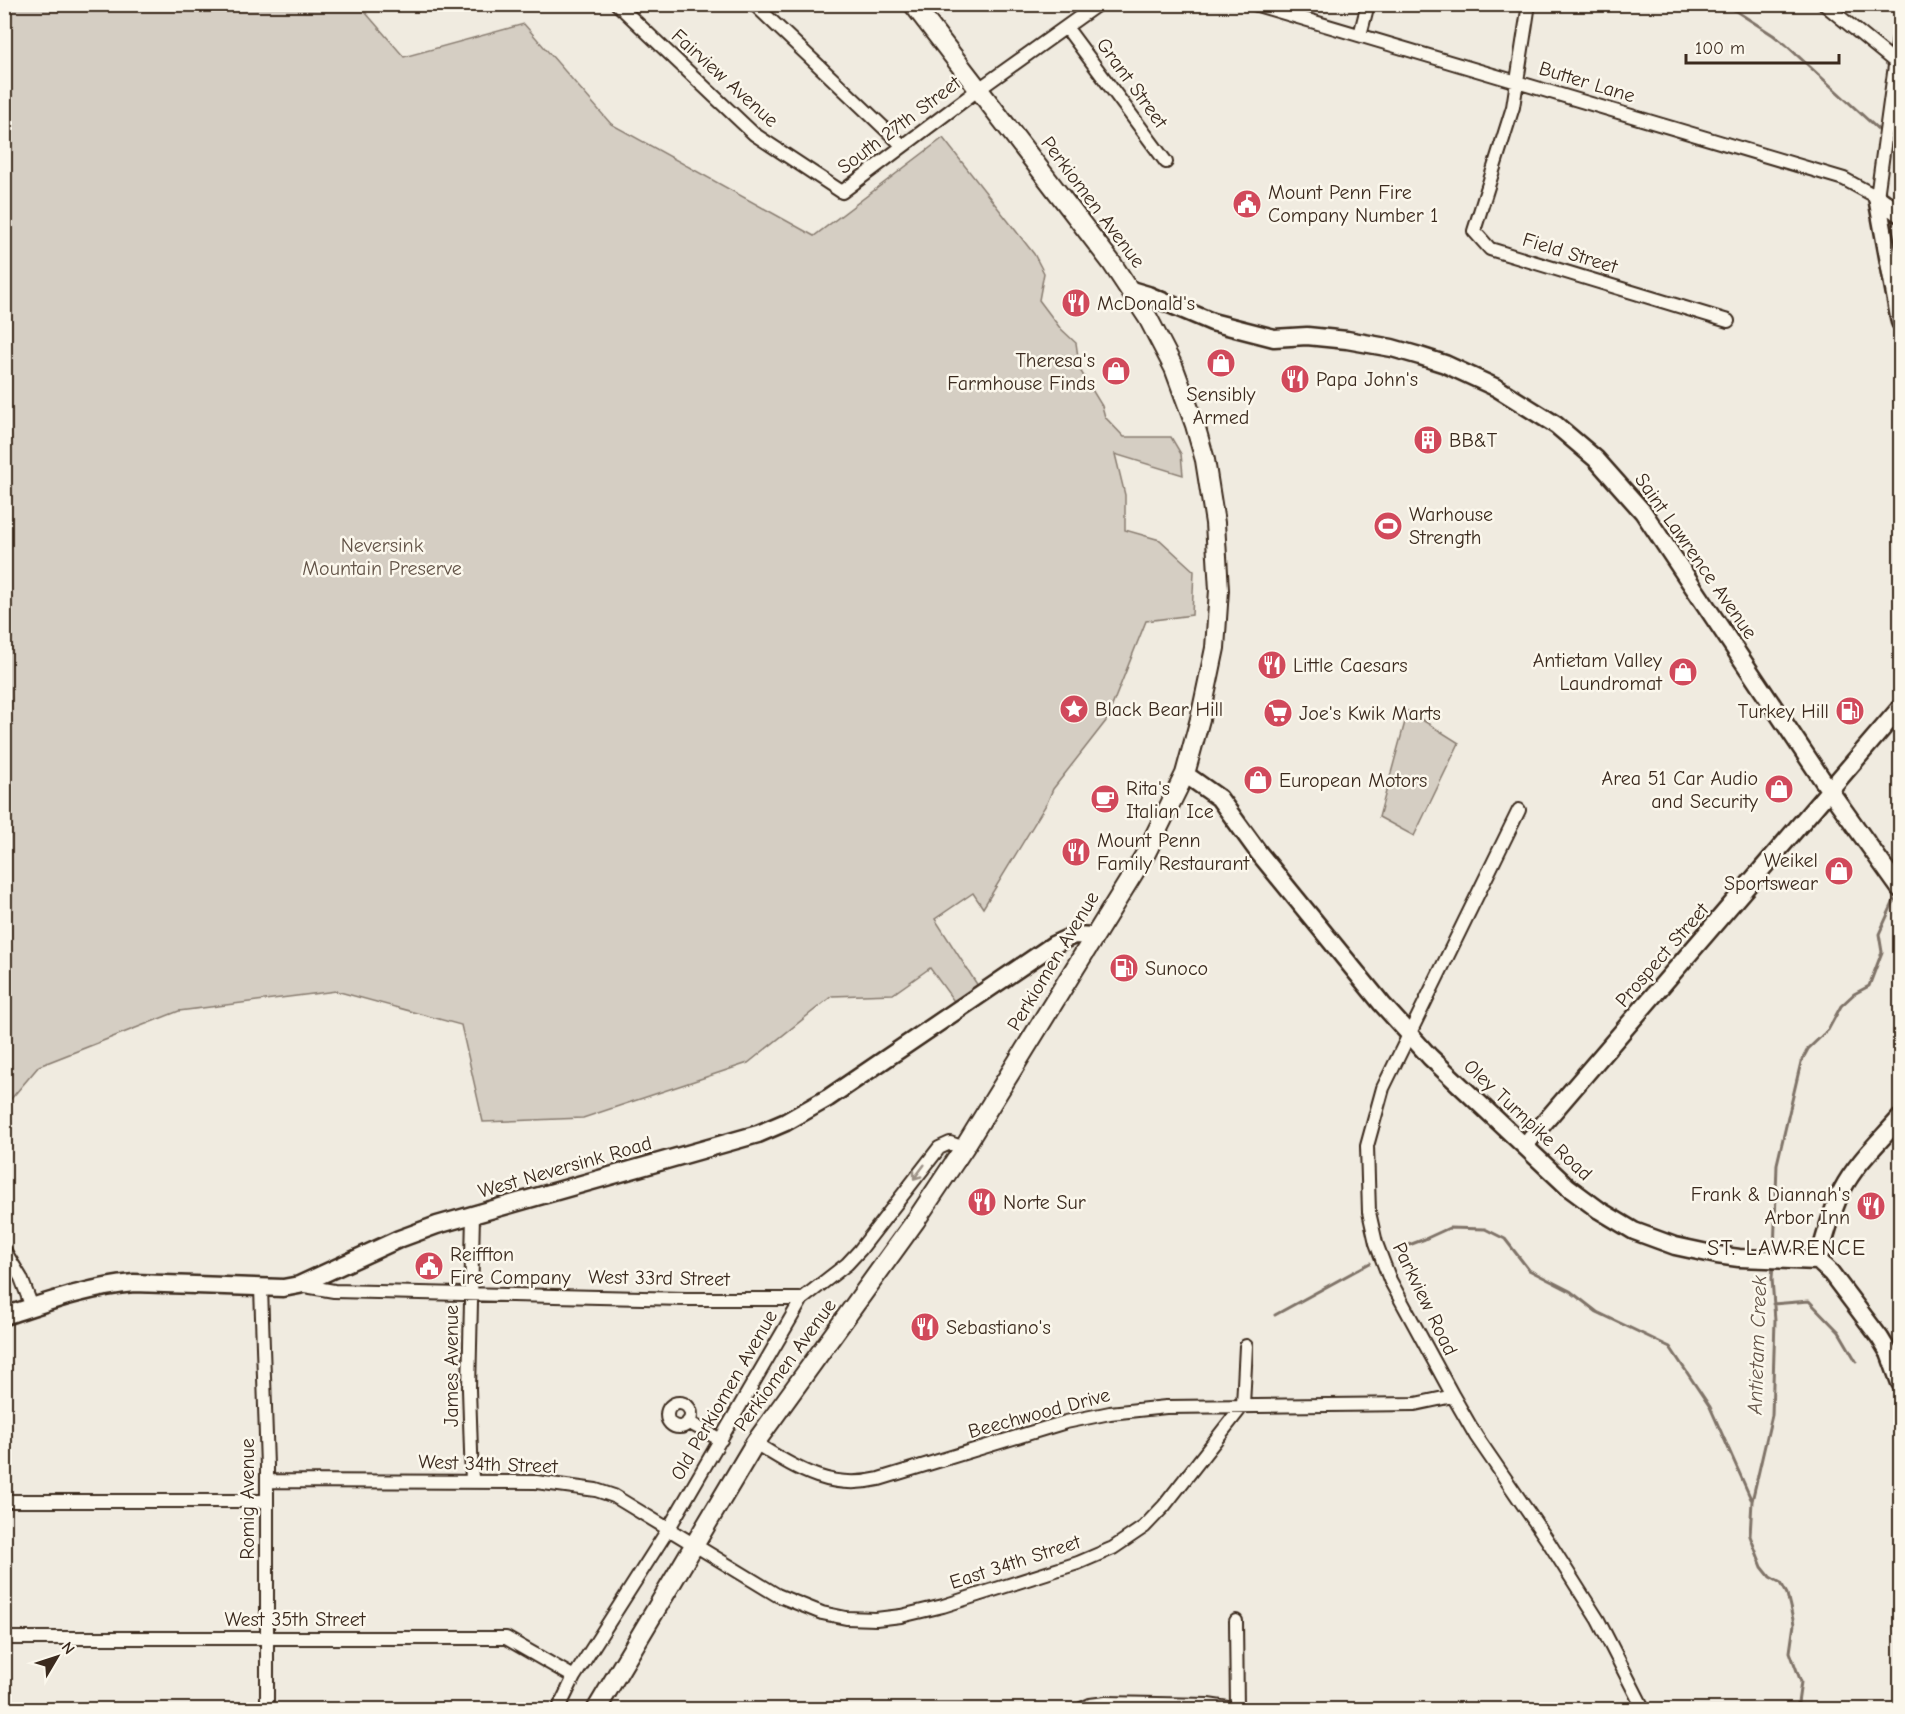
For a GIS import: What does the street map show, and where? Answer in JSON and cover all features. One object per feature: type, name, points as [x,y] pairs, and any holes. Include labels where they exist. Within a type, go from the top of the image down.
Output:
[{"type":"main road","name":"Perkiomen Avenue","points":[[596,1710],[755,1443],[916,1220],[964,1148],[1150,847],[1185,774],[1205,698],[1215,648],[1219,590],[1215,523],[1204,460],[1184,394],[1162,342],[1131,290],[913,4]]},
{"type":"street","name":"Fairview Avenue","points":[[617,4],[754,134],[842,192]]},
{"type":"street","points":[[754,4],[903,146]]},
{"type":"street","name":"South 27th Street","points":[[842,192],[979,89],[1098,4]]},
{"type":"street","name":"Butter Lane","points":[[1254,4],[1844,179],[1877,197],[1900,214]]},
{"type":"street","points":[[1360,35],[1368,4]]},
{"type":"street","points":[[1518,82],[1528,4]]},
{"type":"street","points":[[1824,4],[1898,65]]},
{"type":"street","name":"Grant Street","points":[[1066,27],[1166,162]]},
{"type":"street","points":[[1900,29],[1898,65],[1877,197],[1900,322]]},
{"type":"street","name":"Field Street","points":[[1518,82],[1496,165],[1474,231],[1490,249],[1728,321]]},
{"type":"street","name":"Saint Lawrence Avenue","points":[[1131,290],[1212,322],[1274,339],[1308,336],[1347,340],[1392,348],[1420,356],[1478,378],[1507,393],[1556,425],[1596,459],[1643,512],[1830,791],[1898,885]]},
{"type":"street","name":"Prospect Street","points":[[1525,1145],[1900,708]]},
{"type":"street","name":"Oley Turnpike Road","points":[[1185,774],[1219,798],[1266,862],[1408,1033],[1439,1066],[1583,1200],[1634,1231],[1693,1251],[1739,1258],[1789,1258],[1818,1261]]},
{"type":"street","name":"Parkview Road","points":[[1519,810],[1383,1088],[1367,1146],[1369,1212],[1376,1243],[1390,1280],[1453,1396],[1476,1436],[1548,1541],[1598,1620],[1644,1710]]},
{"type":"street","name":"West Neversink Road","points":[[4,1316],[89,1289],[134,1283],[261,1288],[284,1288],[299,1285],[399,1239],[473,1215],[759,1134],[786,1122],[828,1098],[1053,945],[1074,935],[1094,936]]},
{"type":"street","points":[[1900,1118],[1847,1181],[1833,1212],[1818,1261],[1832,1273],[1880,1338],[1890,1353],[1900,1383]]},
{"type":"street","name":"Old Perkiomen Avenue","points":[[558,1710],[574,1677],[669,1528],[802,1299],[847,1264],[860,1250],[939,1148],[950,1143],[964,1148]]},
{"type":"street","name":"James Avenue","points":[[472,1482],[469,1389],[473,1215]]},
{"type":"street","points":[[4,1250],[21,1278],[32,1307]]},
{"type":"street","name":"West 33rd Street","points":[[299,1285],[334,1290],[686,1299],[802,1299]]},
{"type":"street","name":"Romig Avenue","points":[[261,1288],[267,1481],[267,1710]]},
{"type":"street","points":[[1243,1405],[1246,1346]]},
{"type":"street","name":"Beechwood Drive","points":[[755,1443],[803,1472],[837,1482],[855,1483],[879,1479],[1066,1422],[1110,1413],[1166,1407],[1414,1404],[1453,1396]]},
{"type":"street","name":"East 34th Street","points":[[693,1545],[777,1595],[822,1613],[846,1618],[876,1619],[925,1611],[1078,1563],[1124,1542],[1144,1527],[1164,1506],[1243,1405]]},
{"type":"street","points":[[688,1422],[721,1440]]},
{"type":"street","name":"West 34th Street","points":[[267,1481],[536,1482],[596,1490],[614,1496],[693,1545]]},
{"type":"street","points":[[4,1501],[267,1501]]},
{"type":"street","points":[[1079,1710],[1090,1705],[1106,1703],[1208,1705],[1239,1709],[1236,1621]]},
{"type":"street","name":"West 35th Street","points":[[4,1638],[506,1638],[574,1677]]},
{"type":"green space","name":"Neversink Mountain Preserve","points":[[5,5],[359,5],[404,57],[524,24],[611,124],[814,236],[943,138],[1034,254],[1044,273],[1039,300],[1060,328],[1076,343],[1080,370],[1102,406],[1105,417],[1124,437],[1171,437],[1181,454],[1183,475],[1115,454],[1125,495],[1125,530],[1160,540],[1194,571],[1192,615],[1146,621],[1106,721],[1053,789],[1047,803],[983,908],[973,893],[935,919],[980,989],[956,1004],[930,968],[893,994],[832,996],[748,1063],[583,1118],[483,1122],[461,1025],[336,991],[179,1011],[39,1066],[5,1106]]},
{"type":"green space","points":[[1408,711],[1459,743],[1414,836],[1379,817]]},
{"type":"waterway","points":[[1725,4],[1786,45],[1881,132]]},
{"type":"waterway","points":[[1889,138],[1900,146]]},
{"type":"waterway","name":"Antietam Creek","points":[[1774,1253],[1777,1164],[1801,1062],[1808,1049],[1828,1030],[1841,1006],[1854,994],[1869,986],[1882,952],[1879,934],[1893,903],[1900,895]]},
{"type":"waterway","points":[[1393,1251],[1449,1228],[1485,1229],[1505,1239],[1529,1270],[1570,1291],[1597,1312],[1670,1347],[1710,1407],[1751,1499]]},
{"type":"waterway","points":[[1275,1315],[1370,1263]]},
{"type":"waterway","name":"Antietam Creek","points":[[1773,1266],[1775,1320],[1772,1415],[1752,1501],[1750,1536],[1762,1567],[1770,1577],[1781,1583],[1787,1594],[1794,1624],[1790,1652],[1801,1682],[1797,1710]]},
{"type":"waterway","points":[[1773,1304],[1809,1301],[1839,1332],[1856,1361]]},
{"type":"place","name":"Mount Penn Fire Company Number 1","points":[[1247,204]]},
{"type":"place","name":"McDonald's","points":[[1076,303]]},
{"type":"place","name":"Sensibly Armed","points":[[1221,363]]},
{"type":"place","name":"Theresa's Farmhouse Finds","points":[[1116,371]]},
{"type":"place","name":"Papa John's","points":[[1295,379]]},
{"type":"place","name":"BB&T","points":[[1428,440]]},
{"type":"place","name":"Warhouse Strength","points":[[1388,526]]},
{"type":"place","name":"Little Caesars","points":[[1272,665]]},
{"type":"place","name":"Antietam Valley Laundromat","points":[[1683,672]]},
{"type":"place","name":"Black Bear Hill","points":[[1074,709]]},
{"type":"place","name":"Turkey Hill","points":[[1850,711]]},
{"type":"place","name":"Joe's Kwik Marts","points":[[1278,713]]},
{"type":"place","name":"European Motors","points":[[1258,780]]},
{"type":"place","name":"Area 51 Car Audio and Security","points":[[1779,789]]},
{"type":"place","name":"Rita's Italian Ice","points":[[1105,799]]},
{"type":"place","name":"Mount Penn Family Restaurant","points":[[1076,852]]},
{"type":"place","name":"Weikel Sportswear","points":[[1839,871]]},
{"type":"place","name":"Sunoco","points":[[1124,968]]},
{"type":"place","name":"Norte Sur","points":[[982,1202]]},
{"type":"place","name":"Frank & Diannah's Arbor Inn","points":[[1871,1206]]},
{"type":"place","name":"Reiffton Fire Company","points":[[429,1266]]},
{"type":"place","name":"Sebastiano's","points":[[925,1327]]},
{"type":"district","name":"ST. LAWRENCE","points":[[1787,1248]]}]
